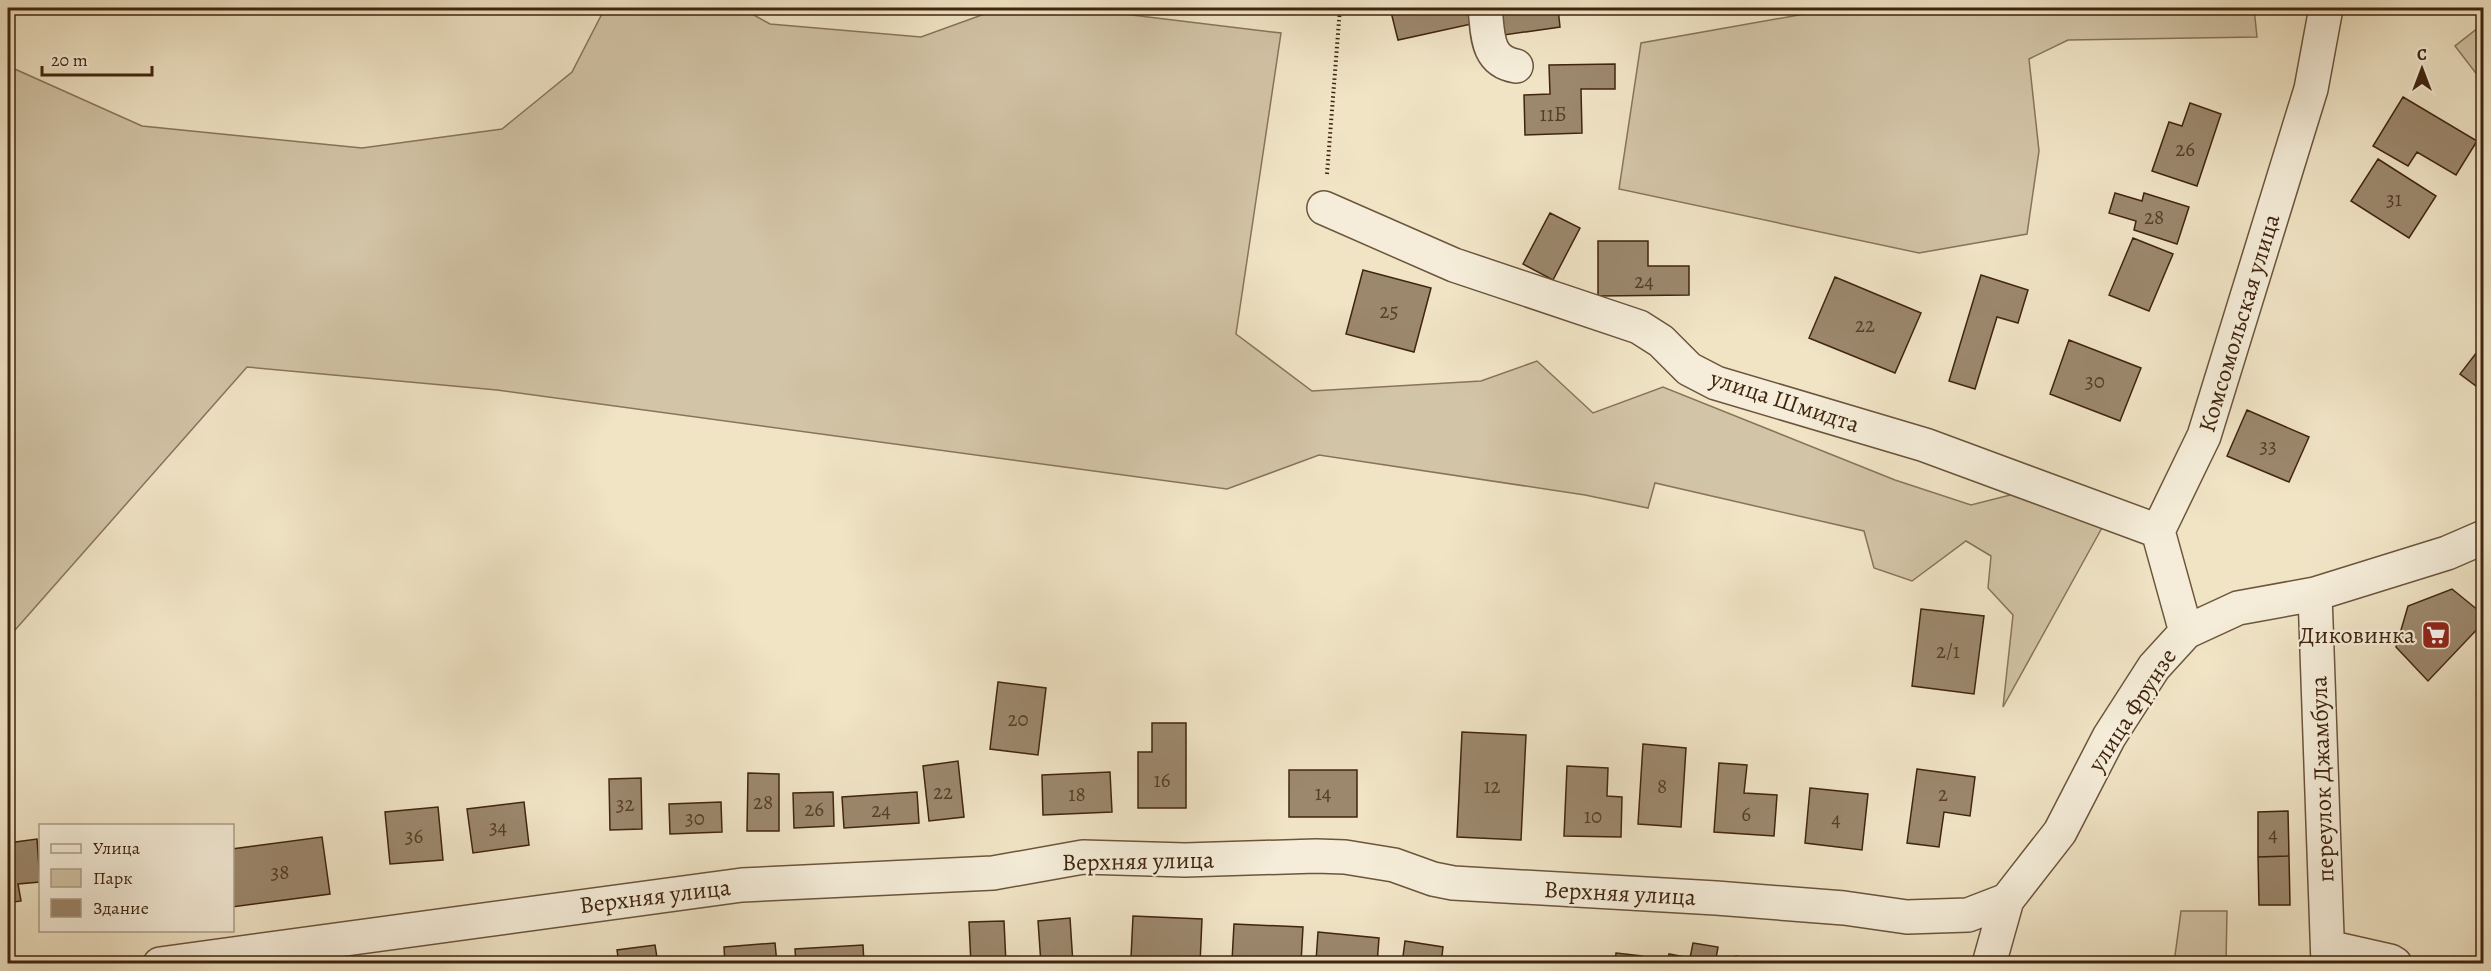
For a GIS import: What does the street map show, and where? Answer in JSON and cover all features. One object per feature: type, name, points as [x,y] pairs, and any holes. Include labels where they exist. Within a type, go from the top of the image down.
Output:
[{"type":"street","points":[[1485,8],[1489,43],[1495,55],[1504,64],[1516,66]]},
{"type":"street","name":"Комсомольская улица","points":[[2158,531],[2204,436],[2311,89],[2326,8]]},
{"type":"street","name":"улица Шмидта","points":[[1324,208],[1454,265],[1639,327],[1661,341],[1689,369],[1716,383],[1925,445],[2158,531]]},
{"type":"street","points":[[2158,531],[2186,632]]},
{"type":"street","name":"улица Фрунзе","points":[[2007,900],[2060,832],[2109,737],[2154,667],[2186,632],[2238,608],[2315,594],[2447,553],[2484,537]]},
{"type":"street","name":"переулок Джамбула","points":[[2315,594],[2328,955]]},
{"type":"street","name":"Верхняя улица","points":[[160,963],[742,885],[993,873],[1083,857],[1185,860],[1345,857],[1394,865],[1433,879],[1453,883],[1716,898],[1844,908],[1907,917],[1968,915],[2007,900]]},
{"type":"street","points":[[1989,963],[2007,900]]},
{"type":"street","points":[[2328,955],[2394,963]]},
{"type":"path","points":[[1324,208],[1340,8]]},
{"type":"green space","points":[[605,8],[741,8],[770,24],[921,37],[1001,8],[1074,8],[1281,33],[1236,334],[1312,391],[1481,381],[1537,361],[1593,413],[1663,387],[1895,480],[1971,505],[2014,494],[2103,526],[2003,707],[2013,615],[1988,588],[1991,556],[1966,541],[1912,581],[1874,568],[1864,531],[1655,483],[1648,508],[1585,495],[1319,455],[1227,489],[497,390],[247,367],[8,638],[8,66],[142,126],[362,148],[502,129],[572,72]]},
{"type":"green space","points":[[1838,8],[2254,8],[2257,37],[2068,40],[2029,59],[2039,151],[2027,234],[1919,253],[1619,189],[1641,43]]},
{"type":"green space","points":[[2483,24],[2483,72],[2478,76],[2455,46]]},
{"type":"green space","points":[[2181,911],[2227,911],[2226,963],[2174,963]]},
{"type":"building","points":[[1390,8],[1472,8],[1476,23],[1398,40]]},
{"type":"building","points":[[1500,8],[1558,8],[1560,27],[1504,35]]},
{"type":"building","points":[[1615,64],[1615,89],[1581,89],[1582,133],[1525,135],[1524,95],[1550,94],[1549,65]]},
{"type":"building","points":[[2403,97],[2477,141],[2456,175],[2417,152],[2408,166],[2373,146]]},
{"type":"building","points":[[2190,103],[2221,114],[2197,186],[2152,171],[2169,122],[2182,126]]},
{"type":"building","points":[[2378,159],[2436,196],[2409,238],[2351,201]]},
{"type":"building","points":[[2115,193],[2142,201],[2144,193],[2189,207],[2177,244],[2134,230],[2136,221],[2109,213]]},
{"type":"building","points":[[1550,213],[1580,228],[1553,280],[1523,264]]},
{"type":"building","points":[[2133,238],[2173,254],[2149,311],[2109,295]]},
{"type":"building","points":[[1598,241],[1648,241],[1648,266],[1689,266],[1689,295],[1598,296]]},
{"type":"building","points":[[1363,270],[1431,288],[1414,352],[1346,334]]},
{"type":"building","points":[[1981,275],[2028,290],[2018,323],[1997,317],[1975,389],[1949,381]]},
{"type":"building","points":[[1835,277],[1921,313],[1895,373],[1809,338]]},
{"type":"building","points":[[2069,340],[2141,368],[2120,421],[2050,394]]},
{"type":"building","points":[[2484,343],[2484,392],[2460,374]]},
{"type":"building","points":[[2247,410],[2309,437],[2289,482],[2227,456]]},
{"type":"building","name":"Диковинка","points":[[2452,589],[2484,615],[2484,622],[2428,681],[2396,647],[2408,606]]},
{"type":"building","points":[[1921,609],[1984,616],[1974,694],[1912,686]]},
{"type":"building","points":[[998,682],[1046,688],[1038,755],[990,749]]},
{"type":"building","points":[[1152,723],[1186,723],[1186,808],[1138,808],[1138,752],[1152,752]]},
{"type":"building","points":[[1462,732],[1526,735],[1521,840],[1457,837]]},
{"type":"building","points":[[1643,744],[1686,748],[1681,827],[1638,824]]},
{"type":"building","points":[[958,761],[964,817],[929,821],[923,766]]},
{"type":"building","points":[[1719,763],[1747,765],[1744,793],[1777,795],[1774,836],[1714,832]]},
{"type":"building","points":[[1567,766],[1608,768],[1607,796],[1622,797],[1621,837],[1564,836]]},
{"type":"building","points":[[1917,769],[1975,777],[1970,816],[1944,812],[1939,847],[1907,843]]},
{"type":"building","points":[[1289,770],[1357,770],[1357,817],[1289,817]]},
{"type":"building","points":[[1110,772],[1112,812],[1043,815],[1042,775]]},
{"type":"building","points":[[748,773],[779,774],[779,831],[747,831]]},
{"type":"building","points":[[641,778],[642,829],[610,830],[609,779]]},
{"type":"building","points":[[1810,788],[1868,794],[1862,850],[1805,843]]},
{"type":"building","points":[[833,792],[834,826],[794,828],[793,793]]},
{"type":"building","points":[[917,792],[919,823],[844,828],[842,797]]},
{"type":"building","points":[[524,802],[529,845],[473,853],[467,809]]},
{"type":"building","points":[[721,802],[722,832],[670,834],[669,804]]},
{"type":"building","points":[[438,807],[443,860],[390,864],[385,812]]},
{"type":"building","points":[[2288,811],[2289,856],[2258,857],[2258,812]]},
{"type":"building","points":[[322,837],[330,894],[234,907],[234,849]]},
{"type":"building","points":[[37,839],[39,882],[18,884],[21,901],[8,903],[8,843]]},
{"type":"building","points":[[2289,856],[2290,905],[2259,905],[2258,857]]},
{"type":"building","points":[[1133,916],[1202,919],[1200,964],[1180,964],[1180,959],[1131,958]]},
{"type":"building","points":[[1070,918],[1073,964],[1041,964],[1038,921]]},
{"type":"building","points":[[1004,921],[1006,964],[971,964],[969,922]]},
{"type":"building","points":[[1234,924],[1303,927],[1301,963],[1232,961]]},
{"type":"building","points":[[1318,932],[1379,938],[1377,964],[1316,961]]},
{"type":"building","points":[[1405,941],[1443,947],[1441,964],[1402,964]]},
{"type":"building","points":[[775,943],[777,964],[725,964],[724,947]]},
{"type":"building","points":[[1693,943],[1718,947],[1715,964],[1667,964],[1669,954],[1690,958]]},
{"type":"building","points":[[655,945],[658,964],[619,964],[617,950]]},
{"type":"building","points":[[863,945],[864,964],[796,964],[795,949]]},
{"type":"building","points":[[1616,953],[1642,956],[1641,964],[1615,964]]},
{"type":"building","points":[[1736,956],[1762,964],[1734,964]]},
{"type":"place","name":"Диковинка","points":[[2436,635]]}]
